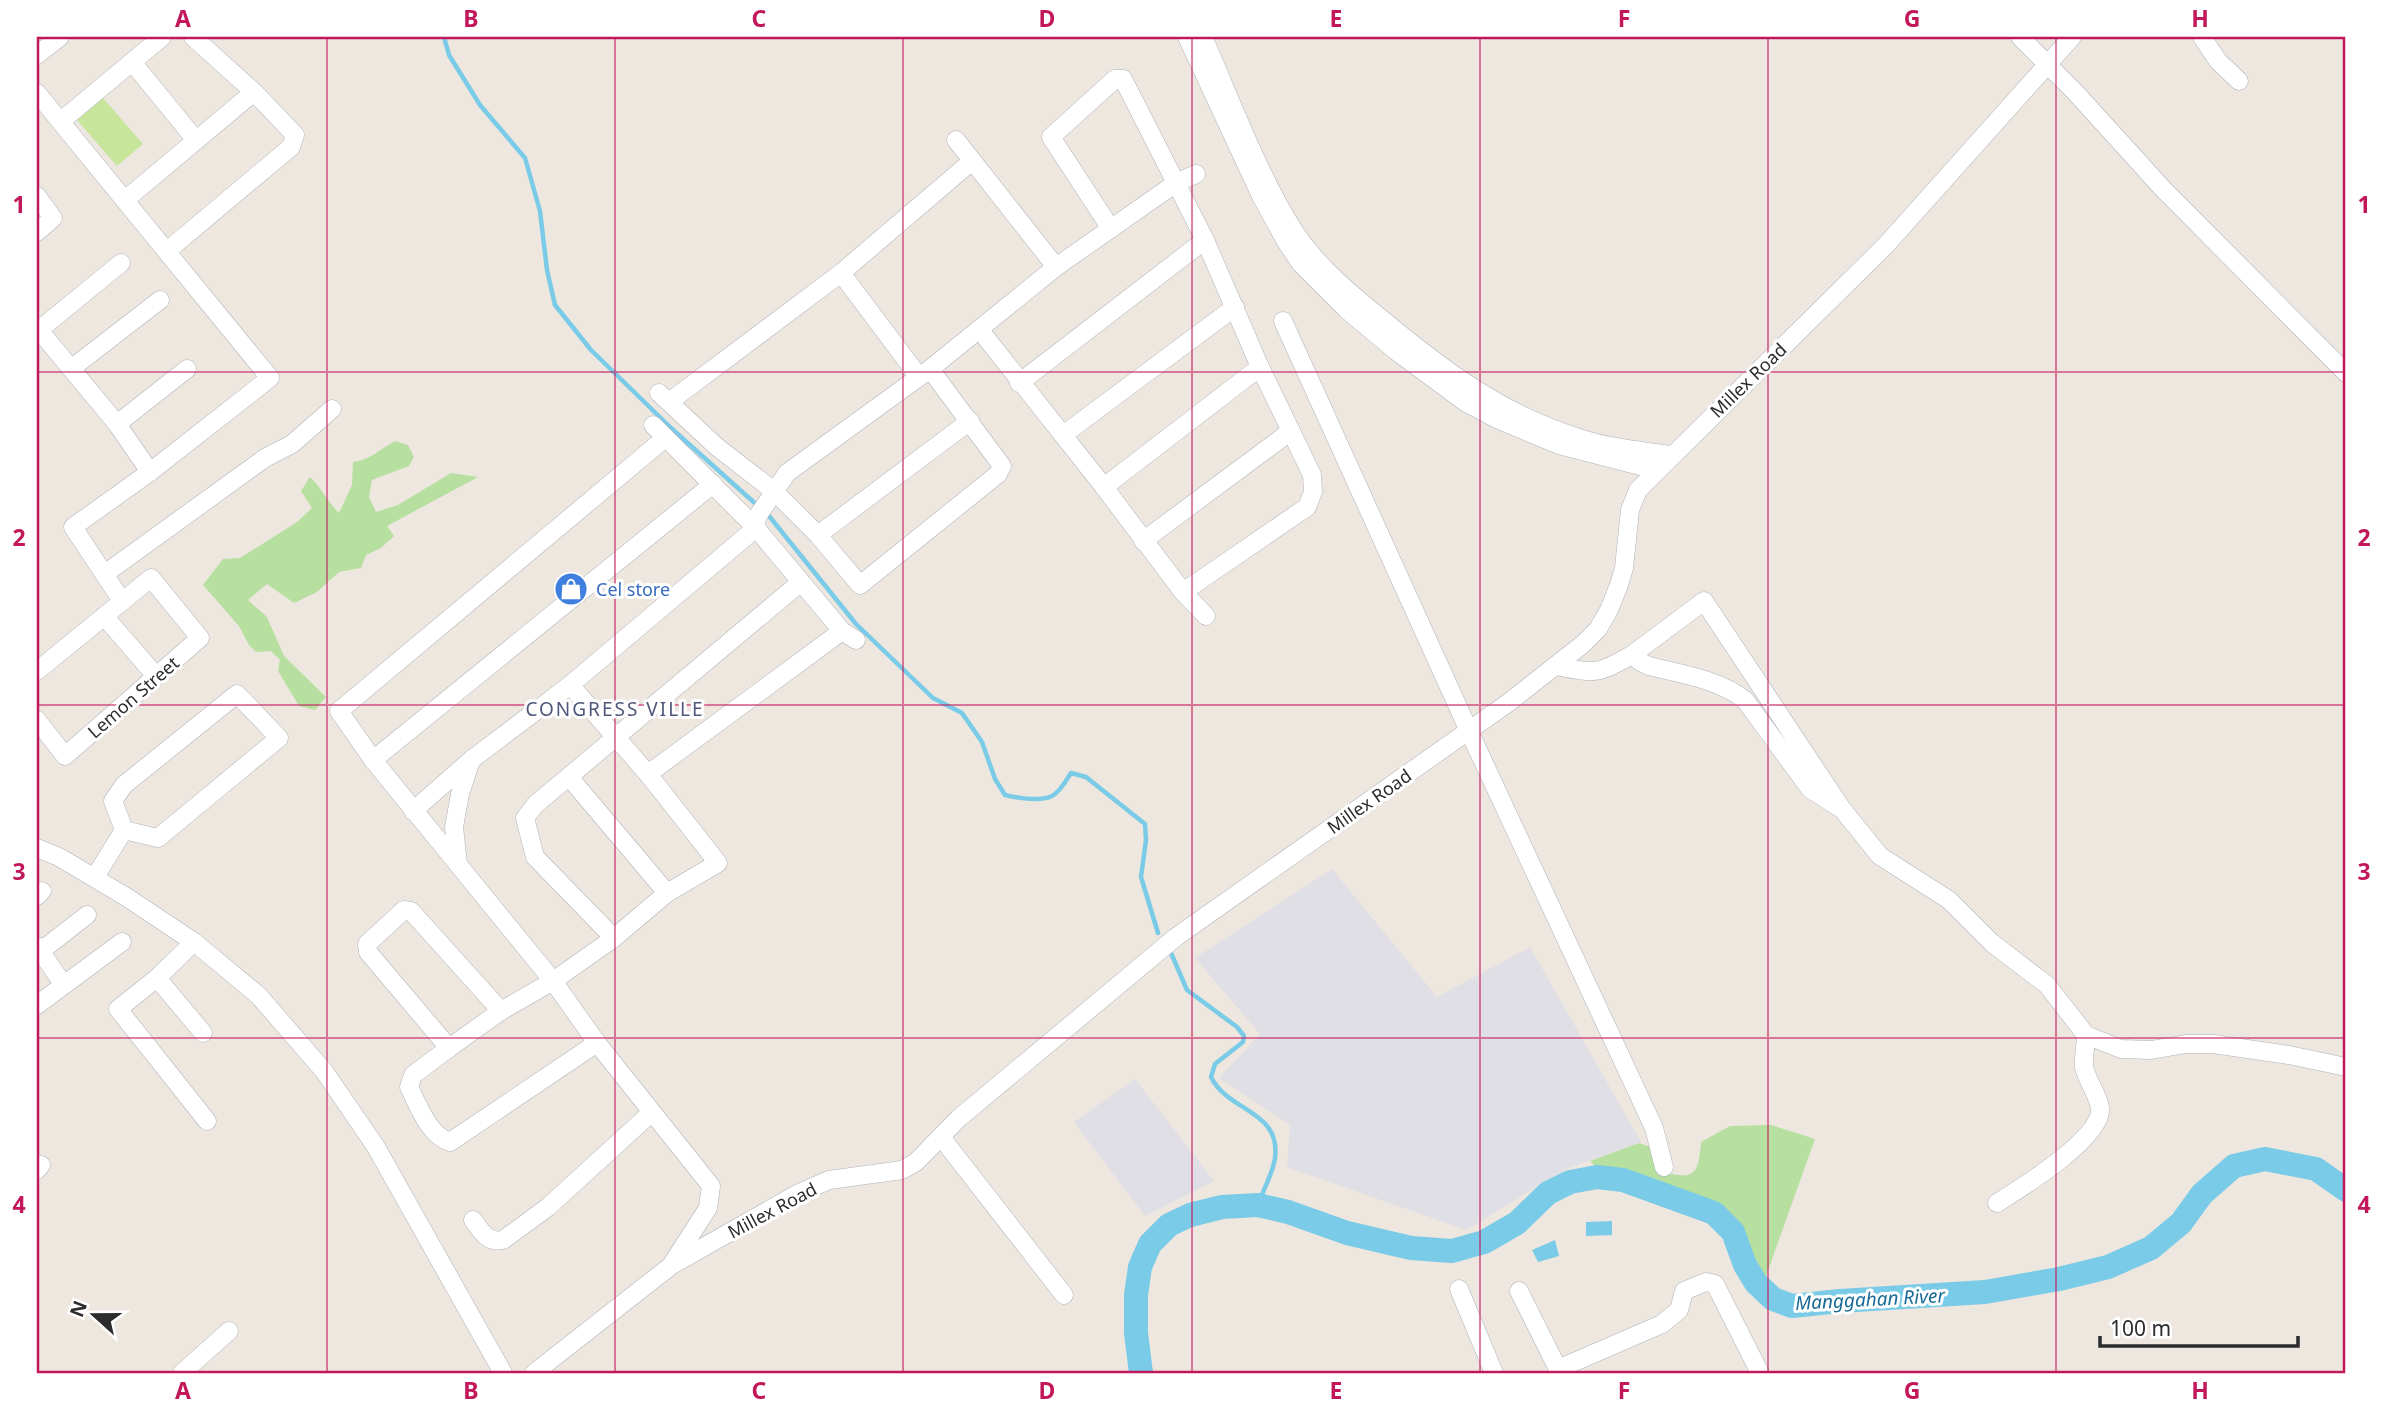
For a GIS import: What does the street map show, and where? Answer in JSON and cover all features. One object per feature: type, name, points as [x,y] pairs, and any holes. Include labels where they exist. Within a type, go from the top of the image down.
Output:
[{"type":"street","points":[[37,55],[60,37]]},
{"type":"street","points":[[61,121],[162,37]]},
{"type":"street","points":[[167,251],[290,147],[295,135],[254,92],[193,37]]},
{"type":"street","points":[[1187,37],[1261,196],[1285,240],[1301,264],[1346,309],[1396,351],[1465,402],[1499,420],[1559,445],[1656,470]]},
{"type":"street","points":[[1203,37],[1270,186],[1296,233],[1309,251],[1354,296],[1463,382],[1505,408],[1534,422],[1593,442],[1671,456]]},
{"type":"street","points":[[2020,37],[2164,190],[2346,373]]},
{"type":"street","name":"Millex Road","points":[[534,1373],[672,1265],[797,1194],[829,1180],[902,1170],[916,1162],[959,1118],[1176,937],[1469,731],[1583,644],[1598,629],[1609,610],[1624,568],[1630,510],[1638,490],[1886,245],[2072,37]]},
{"type":"street","points":[[2202,37],[2218,61],[2239,81]]},
{"type":"street","points":[[132,62],[195,139]]},
{"type":"street","points":[[1111,229],[1051,137],[1115,79],[1124,79],[1205,240],[1260,367],[1312,475],[1313,492],[1307,507],[1182,592]]},
{"type":"street","points":[[125,200],[254,92]]},
{"type":"street","points":[[37,93],[270,378],[150,472],[74,527],[122,601],[37,671]]},
{"type":"street","points":[[956,140],[1056,267]]},
{"type":"street","points":[[841,273],[924,373],[970,421],[1002,467],[998,474],[860,585],[817,535],[664,398],[841,273],[972,161]]},
{"type":"street","points":[[413,811],[471,760],[570,685],[757,523],[787,473],[924,373],[1056,267],[1177,183],[1196,174]]},
{"type":"street","points":[[37,196],[52,218],[37,232]]},
{"type":"street","points":[[1019,383],[1205,240]]},
{"type":"street","points":[[121,263],[39,330],[117,424],[150,472]]},
{"type":"street","points":[[72,368],[160,300]]},
{"type":"street","points":[[1063,435],[1235,307]]},
{"type":"street","points":[[1283,321],[1469,731],[1654,1128],[1664,1167]]},
{"type":"street","points":[[979,329],[1019,383],[1104,487],[1182,592],[1206,616]]},
{"type":"street","points":[[1104,487],[1260,367]]},
{"type":"street","points":[[117,424],[187,369]]},
{"type":"street","points":[[106,573],[265,458],[292,444],[332,409]]},
{"type":"street","points":[[817,535],[970,421]]},
{"type":"street","points":[[1143,541],[1291,431]]},
{"type":"street","points":[[648,774],[849,636],[801,582],[757,523],[659,432],[339,710],[373,760],[553,981],[597,1043],[711,1186],[708,1208],[672,1265]]},
{"type":"street","points":[[373,760],[713,484]]},
{"type":"street","name":"Lemon Street","points":[[37,720],[65,756],[200,638],[152,578],[122,601]]},
{"type":"street","points":[[614,938],[535,857],[525,818],[536,804],[801,582]]},
{"type":"street","points":[[1555,666],[1593,672],[1606,670],[1633,654],[1704,601],[1842,809],[1880,856],[1949,900],[1992,943],[2047,985],[2086,1035],[2121,1049],[2151,1050],[2186,1044],[2213,1044],[2289,1055],[2346,1067]]},
{"type":"street","points":[[104,616],[156,676]]},
{"type":"street","points":[[1633,654],[1649,666],[1714,683],[1733,691],[1745,700],[1810,789],[1842,809]]},
{"type":"street","points":[[570,685],[648,774],[718,863],[667,893],[614,938],[449,1048],[413,1075],[409,1087],[441,1139],[450,1142],[597,1043]]},
{"type":"street","points":[[237,694],[279,738],[158,838],[124,830],[113,800],[124,785],[237,694]]},
{"type":"street","points":[[458,864],[454,827],[460,794],[471,760]]},
{"type":"street","points":[[569,777],[667,893]]},
{"type":"street","points":[[96,877],[124,830]]},
{"type":"street","points":[[37,848],[96,877],[194,942],[258,995],[324,1071],[376,1147],[503,1373]]},
{"type":"street","points":[[449,1048],[368,952],[367,944],[404,910],[411,911],[501,1011]]},
{"type":"street","points":[[63,984],[38,950],[87,915]]},
{"type":"street","points":[[37,1004],[122,942]]},
{"type":"street","points":[[194,942],[118,1009],[207,1121]]},
{"type":"street","points":[[156,978],[203,1033]]},
{"type":"street","points":[[1997,1203],[2051,1168],[2092,1131],[2099,1119],[2100,1106],[2084,1067],[2086,1035]]},
{"type":"street","points":[[473,1220],[486,1238],[503,1240],[548,1207],[652,1112]]},
{"type":"street","points":[[942,1137],[1064,1295]]},
{"type":"street","points":[[1519,1291],[1559,1371],[1662,1324],[1679,1310],[1684,1291],[1706,1282],[1715,1284],[1760,1373]]},
{"type":"street","points":[[1459,1289],[1494,1373]]},
{"type":"street","points":[[182,1373],[229,1331]]},
{"type":"shaded area","points":[[1332,869],[1437,997],[1530,947],[1641,1142],[1566,1169],[1466,1230],[1287,1167],[1290,1125],[1219,1078],[1260,1034],[1195,958]]},
{"type":"shaded area","points":[[1135,1079],[1214,1181],[1145,1216],[1074,1122]]},
{"type":"green space","points":[[103,98],[143,144],[117,166],[77,120]]},
{"type":"green space","points":[[395,441],[408,445],[414,457],[409,466],[372,480],[369,497],[376,512],[398,505],[451,473],[478,477],[387,526],[394,536],[381,548],[366,555],[361,568],[339,572],[317,592],[294,603],[267,584],[248,600],[267,617],[284,656],[326,697],[315,710],[299,706],[278,671],[280,660],[271,651],[256,652],[239,626],[203,585],[223,559],[240,558],[297,522],[312,508],[301,491],[310,477],[339,513],[352,485],[353,462],[370,457]]},
{"type":"green space","points":[[1771,1125],[1815,1139],[1766,1276],[1758,1270],[1737,1219],[1713,1205],[1619,1171],[1598,1169],[1590,1161],[1639,1143],[1660,1150],[1660,1172],[1688,1175],[1696,1169],[1701,1142],[1730,1126]]},
{"type":"water","points":[[1612,1221],[1612,1235],[1586,1236],[1586,1222]]},
{"type":"water","points":[[1555,1240],[1559,1256],[1538,1262],[1532,1250]]},
{"type":"waterway","points":[[444,37],[449,55],[480,105],[525,158],[540,211],[547,270],[555,305],[591,350],[671,428],[758,506]]},
{"type":"waterway","points":[[765,511],[856,624],[933,698],[962,713],[982,742],[995,779],[1005,795],[1028,799],[1047,798],[1058,792],[1071,773],[1086,777],[1145,824],[1146,840],[1141,877],[1158,933]]},
{"type":"waterway","points":[[1171,953],[1187,990],[1237,1027],[1244,1036],[1243,1042],[1215,1064],[1211,1077],[1229,1098],[1262,1121],[1275,1142],[1274,1164],[1258,1205]]},
{"type":"waterway","name":"Manggahan River","points":[[1141,1373],[1136,1333],[1136,1295],[1140,1267],[1150,1244],[1169,1225],[1190,1215],[1222,1207],[1258,1205],[1288,1212],[1347,1233],[1411,1248],[1452,1251],[1484,1242],[1517,1223],[1548,1193],[1570,1182],[1597,1177],[1623,1180],[1714,1213],[1733,1232],[1745,1265],[1756,1283],[1773,1299],[1792,1306],[1985,1292],[2108,1267],[2151,1248],[2181,1223],[2202,1194],[2234,1166],[2265,1159],[2316,1169],[2346,1190]]},
{"type":"place","name":"Cel store","points":[[571,589]]},
{"type":"district","name":"CONGRESS VILLE","points":[[615,709]]}]
